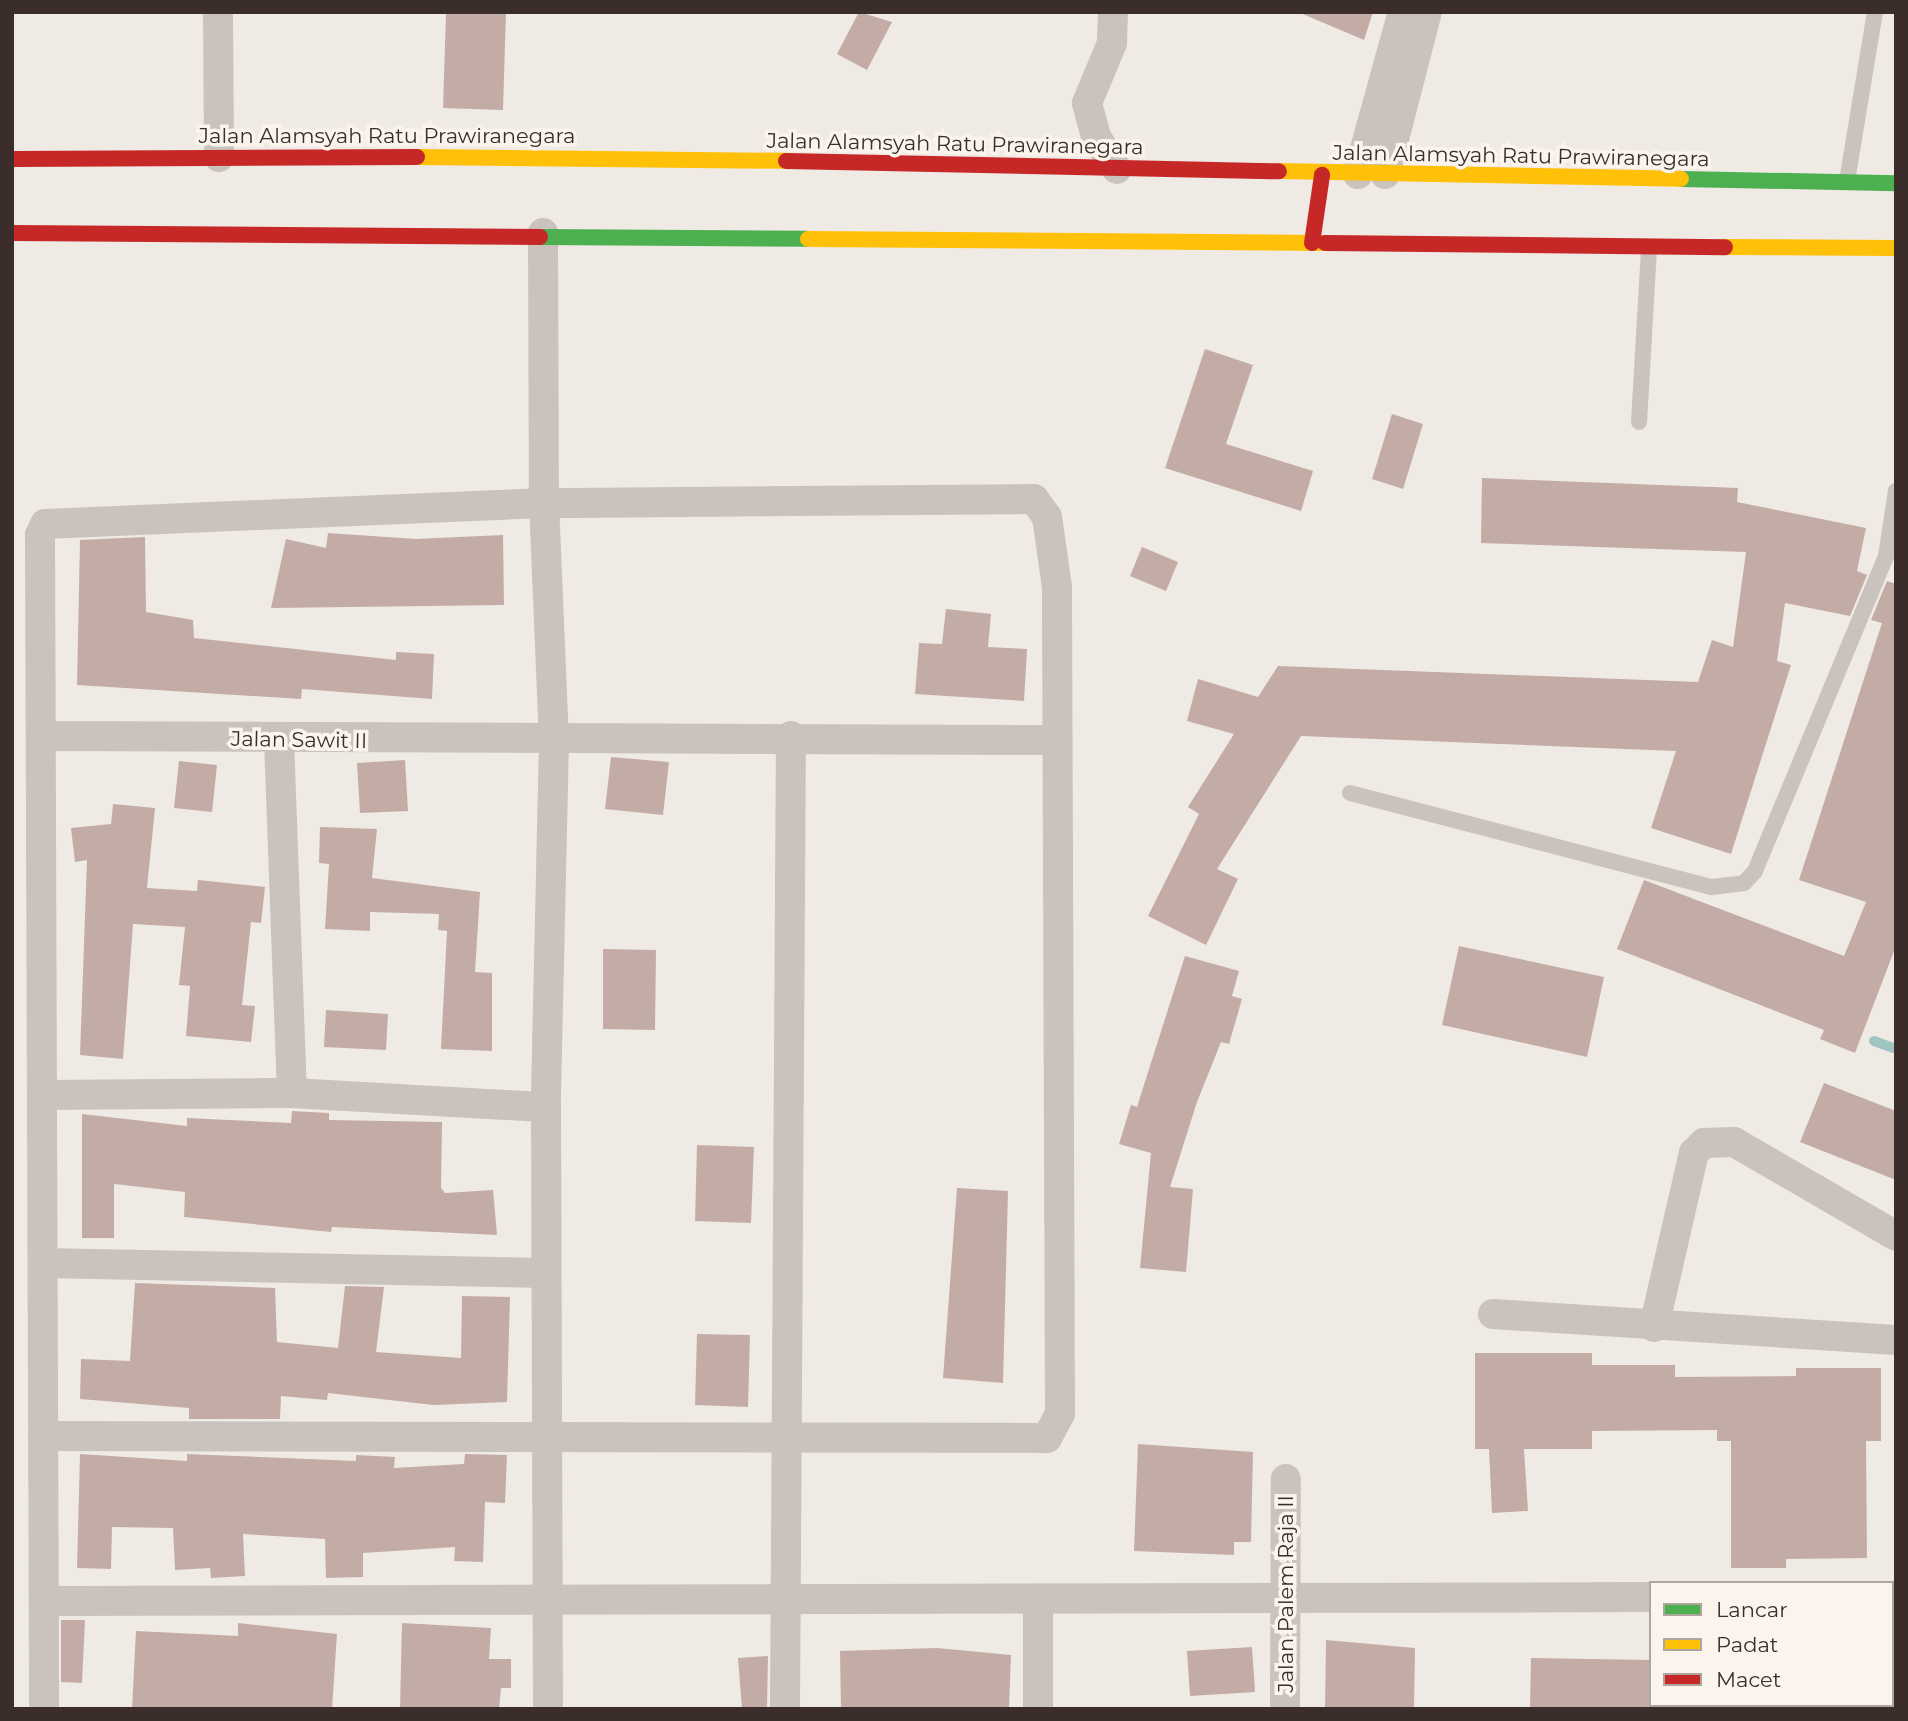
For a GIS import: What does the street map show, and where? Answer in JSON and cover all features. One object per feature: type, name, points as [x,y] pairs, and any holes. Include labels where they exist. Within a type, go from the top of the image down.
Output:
[{"type":"highway","name":"Jalan Alamsyah Ratu Prawiranegara","points":[[12,159],[559,156],[1322,175],[1896,183]]},
{"type":"highway","points":[[1312,243],[1322,175]]},
{"type":"highway","points":[[12,233],[543,233],[1896,248]]},
{"type":"street","points":[[218,12],[219,157]]},
{"type":"street","points":[[1113,12],[1112,43],[1087,103],[1096,137],[1117,169]]},
{"type":"street","points":[[1372,174],[1403,12]]},
{"type":"street","points":[[1372,174],[1427,12]]},
{"type":"street","points":[[543,233],[544,503],[554,741],[546,1107],[548,1709]]},
{"type":"street","points":[[43,1436],[547,1433],[1047,1438],[1059,1424],[1056,587],[1047,517],[1024,494],[544,503],[50,521],[40,535],[43,736],[43,1436],[44,1709]]},
{"type":"street","name":"Jalan Sawit II","points":[[43,736],[278,740],[554,741],[791,736],[1057,740]]},
{"type":"street","points":[[785,1709],[783,1601],[791,736]]},
{"type":"street","points":[[278,740],[292,1093]]},
{"type":"street","points":[[43,1095],[292,1093],[546,1107]]},
{"type":"street","points":[[1654,1327],[1694,1153],[1704,1143],[1734,1142],[1896,1236]]},
{"type":"street","points":[[43,1263],[546,1273]]},
{"type":"street","points":[[1493,1314],[1654,1327],[1896,1340]]},
{"type":"street","name":"Jalan Palem Raja II","points":[[1285,1709],[1286,1479]]},
{"type":"street","points":[[44,1601],[548,1603],[1649,1597]]},
{"type":"street","points":[[1038,1601],[1038,1709]]},
{"type":"lane","points":[[1847,181],[1875,12]]},
{"type":"lane","points":[[1639,422],[1649,247]]},
{"type":"lane","points":[[1350,793],[1712,887],[1744,883],[1755,871],[1886,556],[1896,491]]},
{"type":"building","points":[[446,12],[506,12],[503,110],[443,108]]},
{"type":"building","points":[[859,12],[892,22],[867,70],[837,54]]},
{"type":"building","points":[[1298,12],[1373,12],[1364,40]]},
{"type":"building","points":[[1205,349],[1253,365],[1226,444],[1313,471],[1301,511],[1165,468]]},
{"type":"building","points":[[1392,414],[1423,424],[1403,489],[1372,479]]},
{"type":"building","points":[[1482,478],[1738,488],[1737,502],[1866,528],[1857,571],[1867,575],[1850,616],[1785,603],[1777,661],[1791,665],[1731,854],[1651,828],[1676,751],[1301,736],[1217,869],[1238,879],[1206,945],[1148,916],[1199,814],[1188,807],[1234,734],[1187,721],[1198,679],[1258,697],[1278,666],[1698,682],[1712,640],[1733,647],[1746,552],[1481,543]]},
{"type":"building","points":[[328,533],[416,539],[503,535],[504,605],[271,608],[286,539],[326,548]]},
{"type":"building","points":[[145,537],[146,612],[193,620],[194,638],[396,660],[396,652],[434,654],[432,699],[302,689],[301,699],[77,685],[80,540]]},
{"type":"building","points":[[1142,547],[1178,562],[1166,591],[1130,576]]},
{"type":"building","points":[[1887,581],[1896,584],[1896,946],[1855,1053],[1820,1039],[1824,1030],[1617,949],[1644,880],[1844,956],[1866,902],[1799,880],[1882,623],[1871,620]]},
{"type":"building","points":[[946,609],[991,614],[988,647],[1027,649],[1024,701],[915,694],[919,643],[942,644]]},
{"type":"building","points":[[611,757],[669,762],[663,815],[605,809]]},
{"type":"building","points":[[405,760],[408,811],[360,813],[357,763]]},
{"type":"building","points":[[179,761],[217,765],[212,812],[174,808]]},
{"type":"building","points":[[113,804],[155,808],[147,888],[197,891],[198,880],[265,887],[261,923],[251,922],[242,1005],[255,1006],[251,1042],[186,1036],[190,986],[179,985],[185,927],[133,924],[123,1059],[80,1055],[87,860],[75,862],[71,828],[111,824]]},
{"type":"building","points":[[320,827],[377,829],[372,878],[480,892],[475,972],[492,973],[492,1051],[441,1049],[447,931],[438,930],[439,914],[370,912],[370,931],[325,929],[329,864],[319,863]]},
{"type":"building","points":[[1459,946],[1604,977],[1587,1057],[1442,1025]]},
{"type":"building","points":[[603,949],[656,950],[655,1030],[603,1029]]},
{"type":"building","points":[[1185,956],[1239,971],[1232,996],[1242,999],[1229,1044],[1221,1042],[1197,1102],[1170,1187],[1193,1189],[1186,1272],[1140,1268],[1151,1153],[1119,1144],[1131,1105],[1137,1107]]},
{"type":"building","points":[[326,1010],[388,1014],[386,1050],[324,1047]]},
{"type":"building","points":[[1824,1083],[1896,1111],[1896,1180],[1800,1142]]},
{"type":"building","points":[[292,1111],[329,1113],[329,1120],[442,1122],[441,1188],[445,1193],[493,1190],[497,1235],[332,1227],[331,1232],[184,1217],[185,1192],[114,1184],[114,1238],[82,1238],[82,1114],[187,1126],[187,1118],[291,1123]]},
{"type":"building","points":[[697,1145],[754,1147],[751,1223],[695,1221]]},
{"type":"building","points":[[957,1188],[1008,1191],[1003,1383],[943,1378]]},
{"type":"building","points":[[135,1283],[275,1288],[277,1342],[338,1348],[345,1286],[384,1287],[376,1352],[461,1358],[462,1296],[510,1297],[507,1402],[433,1405],[328,1393],[327,1400],[281,1396],[280,1419],[189,1419],[189,1408],[80,1399],[81,1359],[130,1361]]},
{"type":"building","points":[[697,1334],[750,1335],[748,1407],[695,1405]]},
{"type":"building","points":[[1475,1353],[1592,1353],[1592,1365],[1675,1365],[1675,1377],[1796,1376],[1796,1368],[1881,1368],[1881,1441],[1866,1441],[1867,1558],[1786,1559],[1786,1568],[1731,1568],[1731,1441],[1717,1441],[1717,1430],[1592,1431],[1592,1449],[1524,1449],[1528,1511],[1492,1513],[1489,1449],[1475,1449]]},
{"type":"building","points":[[1138,1444],[1253,1452],[1251,1542],[1234,1542],[1234,1555],[1134,1551]]},
{"type":"building","points":[[80,1454],[187,1461],[187,1454],[356,1461],[356,1455],[395,1457],[394,1468],[464,1464],[465,1454],[507,1455],[505,1503],[485,1502],[483,1562],[454,1561],[455,1547],[363,1553],[363,1577],[326,1578],[325,1539],[243,1534],[245,1576],[211,1578],[210,1568],[175,1570],[173,1528],[112,1527],[111,1569],[77,1568]]},
{"type":"building","points":[[61,1620],[85,1620],[82,1683],[61,1682]]},
{"type":"building","points":[[238,1623],[337,1634],[332,1709],[132,1709],[136,1631],[238,1636]]},
{"type":"building","points":[[402,1623],[491,1628],[489,1659],[511,1659],[511,1688],[501,1688],[499,1709],[400,1709]]},
{"type":"building","points":[[1326,1640],[1415,1648],[1414,1709],[1325,1709]]},
{"type":"building","points":[[1252,1647],[1255,1692],[1190,1696],[1187,1651]]},
{"type":"building","points":[[937,1648],[1011,1655],[1009,1709],[841,1709],[840,1651]]},
{"type":"building","points":[[768,1656],[767,1709],[742,1709],[738,1658]]},
{"type":"building","points":[[1531,1658],[1649,1660],[1651,1709],[1530,1709]]},
{"type":"waterway","points":[[1874,1041],[1896,1049]]},
{"type":"traffic: fast","points":[[1681,179],[1896,183]]},
{"type":"traffic: fast","points":[[540,237],[808,239]]},
{"type":"traffic: slow","points":[[417,157],[786,161]]},
{"type":"traffic: slow","points":[[1279,171],[1681,179]]},
{"type":"traffic: slow","points":[[808,239],[1325,243]]},
{"type":"traffic: slow","points":[[1725,247],[1896,248]]},
{"type":"traffic: jam","points":[[12,159],[417,157]]},
{"type":"traffic: jam","points":[[786,161],[1279,171]]},
{"type":"traffic: jam","points":[[1312,243],[1322,175]]},
{"type":"traffic: jam","points":[[12,233],[540,237]]},
{"type":"traffic: jam","points":[[1325,243],[1725,247]]}]
